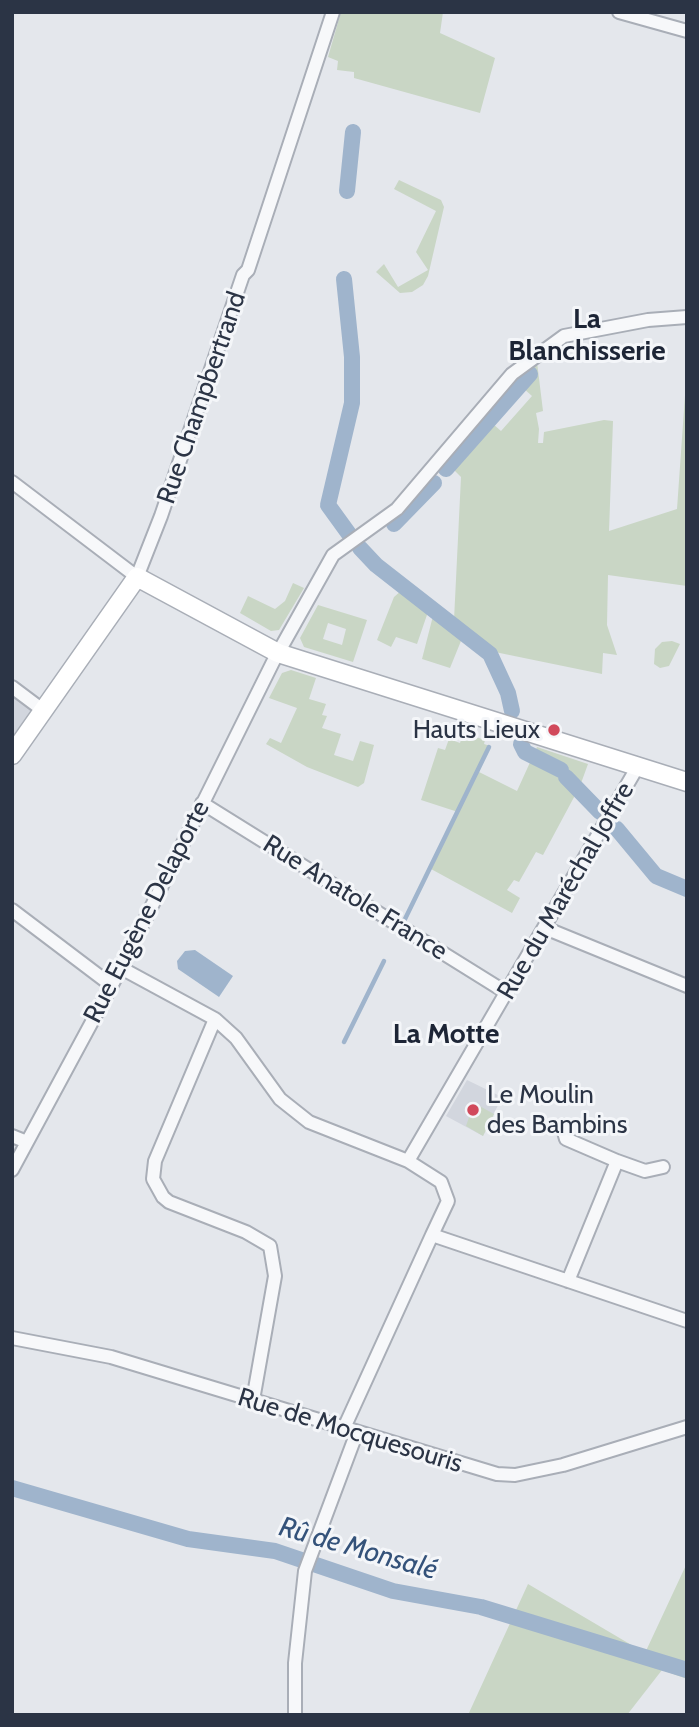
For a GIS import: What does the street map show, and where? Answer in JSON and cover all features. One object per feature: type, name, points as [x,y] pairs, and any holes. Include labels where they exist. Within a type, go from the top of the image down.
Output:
[{"type":"street","points":[[321,12],[333,13]]},
{"type":"street","points":[[619,12],[687,31]]},
{"type":"street","name":"Rue Champbertrand","points":[[12,755],[137,578],[161,516],[243,275],[248,270],[333,13]]},
{"type":"street","name":"Rue Eugène Delaporte","points":[[12,1170],[121,968],[278,653],[333,555],[397,509],[512,374],[564,336],[648,320],[687,317]]},
{"type":"street","points":[[12,482],[137,578],[278,653],[687,782]]},
{"type":"street","points":[[12,687],[44,711]]},
{"type":"street","name":"Rue du Maréchal Joffre","points":[[408,1161],[638,766]]},
{"type":"street","name":"Rue Anatole France","points":[[202,803],[507,993]]},
{"type":"street","points":[[12,910],[111,985]]},
{"type":"street","points":[[545,928],[687,986]]},
{"type":"street","points":[[121,968],[215,1019],[236,1038],[281,1099],[300,1116],[322,1129],[408,1161],[433,1175],[446,1189],[448,1200],[351,1430],[305,1570],[297,1637],[295,1715]]},
{"type":"street","points":[[215,1019],[155,1161],[153,1179],[169,1202],[246,1231],[270,1246],[275,1276],[253,1400]]},
{"type":"street","points":[[562,1125],[566,1139],[617,1161],[645,1171],[663,1167]]},
{"type":"street","points":[[12,1136],[27,1142]]},
{"type":"street","points":[[568,1281],[617,1161]]},
{"type":"street","points":[[432,1235],[687,1321]]},
{"type":"street","name":"Rue de Mocquesouris","points":[[12,1338],[111,1357],[477,1471],[515,1475],[611,1452],[687,1427]]},
{"type":"shaded area","points":[[12,684],[40,703],[12,742]]},
{"type":"shaded area","name":"Le Moulin des Bambins","points":[[467,1080],[502,1097],[483,1136],[446,1116]]},
{"type":"green space","points":[[341,12],[443,12],[440,33],[495,58],[480,113],[354,78],[354,72],[337,70],[338,61],[328,57]]},
{"type":"green space","points":[[399,180],[441,200],[444,207],[428,276],[423,285],[412,292],[400,293],[376,272],[384,264],[398,287],[428,270],[416,252],[436,211],[394,189]]},
{"type":"green space","points":[[537,362],[543,411],[536,413],[538,443],[543,443],[544,432],[604,420],[613,421],[609,531],[677,509],[687,367],[687,586],[608,575],[607,625],[617,655],[603,653],[602,674],[490,651],[454,620],[461,477],[453,469],[493,424],[501,431],[532,396],[523,388],[530,380],[529,369]]},
{"type":"green space","points":[[293,583],[304,588],[279,630],[271,631],[240,613],[248,596],[275,609],[285,601]]},
{"type":"green space","points":[[402,590],[429,609],[417,644],[396,637],[391,647],[377,640],[394,597]]},
{"type":"green space","points":[[318,605],[367,620],[353,662],[304,647],[300,638]],"holes":[[[328,623],[346,629],[342,645],[323,639]]]},
{"type":"green space","points":[[434,612],[463,636],[450,668],[422,659]]},
{"type":"green space","points":[[662,642],[680,644],[669,666],[660,668],[654,664],[655,649]]},
{"type":"green space","points":[[291,670],[316,678],[309,699],[326,704],[322,715],[327,716],[322,728],[341,734],[334,755],[353,761],[360,741],[374,745],[364,783],[358,787],[307,767],[266,744],[270,738],[281,743],[297,708],[269,698],[282,673]]},
{"type":"green space","points":[[466,725],[476,728],[473,736],[485,740],[484,744],[490,746],[479,772],[517,791],[537,747],[588,764],[580,786],[543,855],[536,852],[519,882],[514,880],[507,890],[520,898],[512,913],[431,869],[458,812],[421,800],[438,748],[445,750],[449,739],[460,743]]},
{"type":"green space","points":[[474,1103],[494,1114],[483,1136],[466,1126]]},
{"type":"green space","points":[[687,1563],[687,1679],[662,1670],[627,1715],[468,1715],[528,1584],[645,1653]]},
{"type":"water","points":[[195,950],[233,976],[219,997],[178,969],[177,961],[185,951]]},
{"type":"waterway","points":[[347,191],[353,132]]},
{"type":"waterway","points":[[344,279],[352,357],[352,403],[328,505],[349,534]]},
{"type":"waterway","points":[[446,469],[530,374]]},
{"type":"waterway","points":[[394,524],[434,483]]},
{"type":"waterway","points":[[360,548],[376,565],[490,654],[508,693],[512,711]]},
{"type":"waterway","points":[[521,744],[525,752],[561,770]]},
{"type":"waterway","points":[[405,919],[489,747]]},
{"type":"waterway","points":[[566,777],[600,812]]},
{"type":"waterway","points":[[617,829],[656,876],[687,889]]},
{"type":"waterway","points":[[344,1042],[384,961]]},
{"type":"waterway","name":"Rû de Monsalé","points":[[12,1488],[188,1539],[275,1551],[393,1591],[481,1607],[687,1670]]},
{"type":"place","name":"Hauts Lieux","points":[[554,730]]},
{"type":"place","name":"Le Moulin des Bambins","points":[[473,1110]]},
{"type":"district","name":"La Blanchisserie","points":[[587,336]]},
{"type":"district","name":"La Motte","points":[[446,1035]]}]
